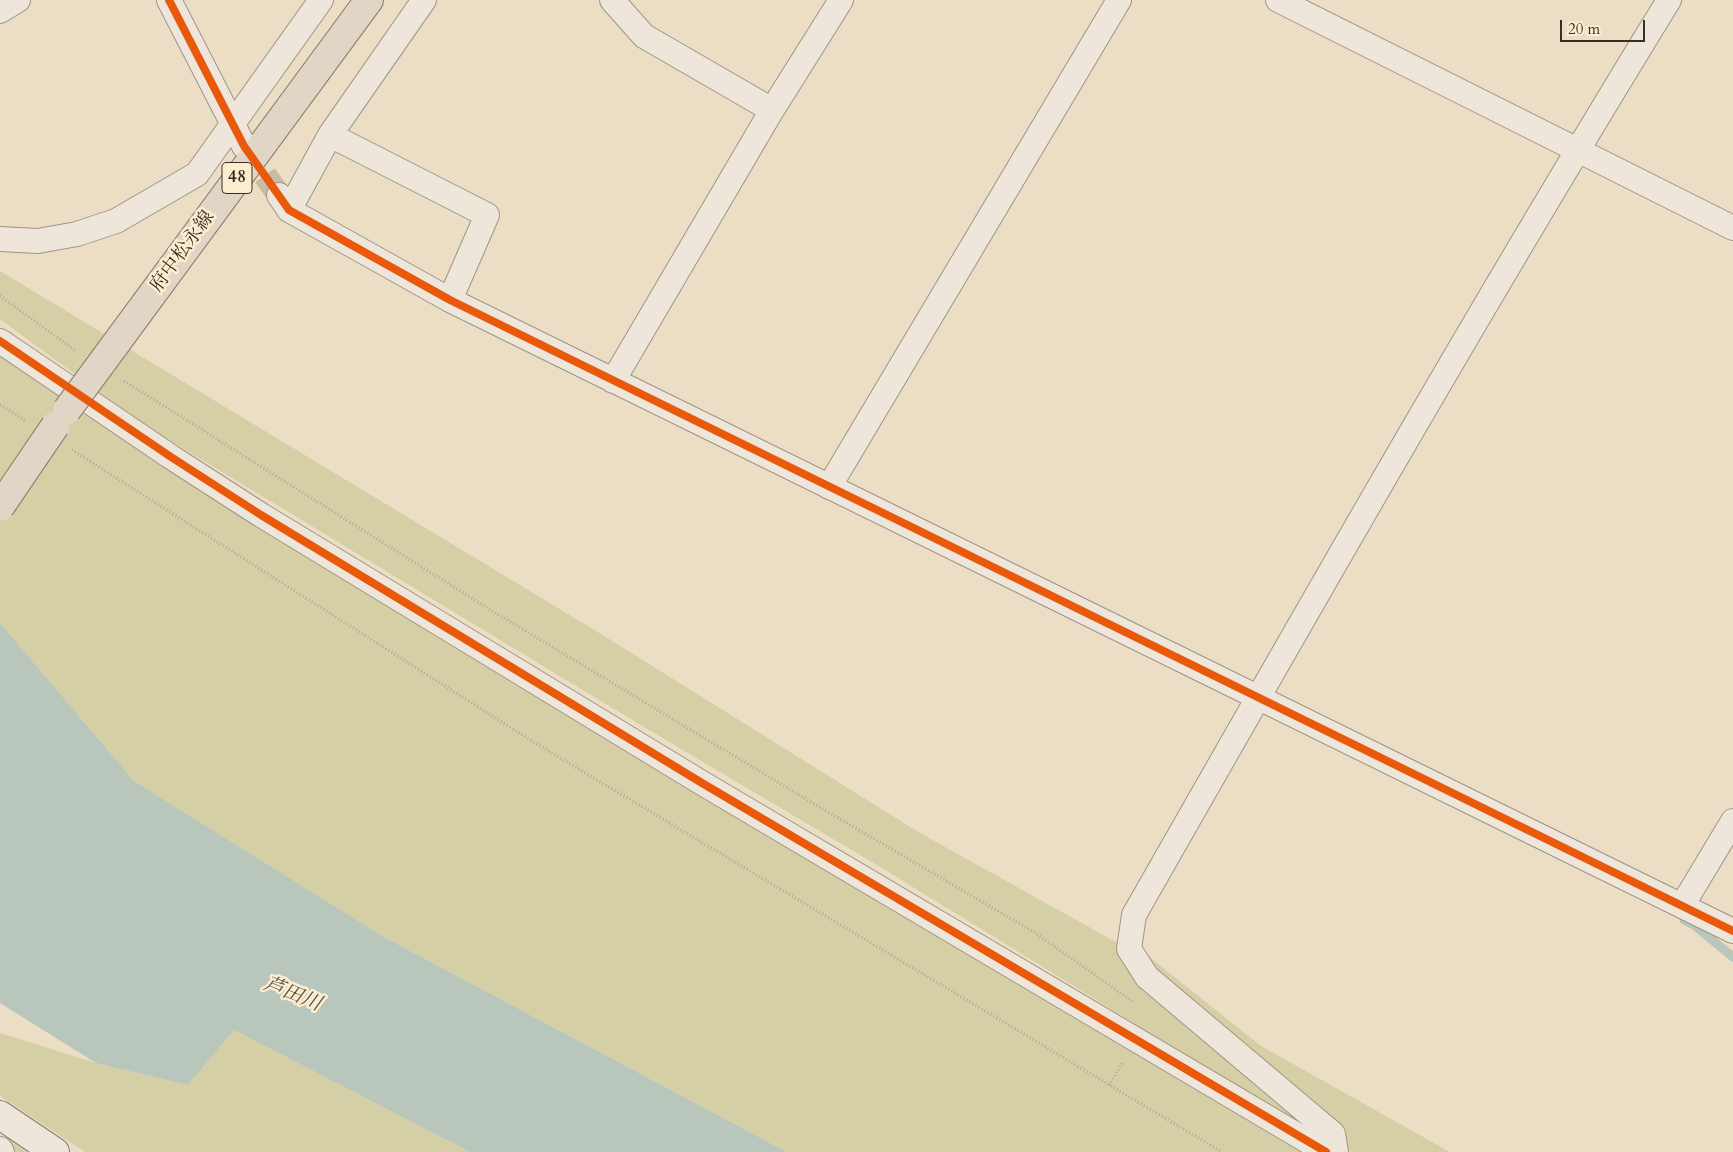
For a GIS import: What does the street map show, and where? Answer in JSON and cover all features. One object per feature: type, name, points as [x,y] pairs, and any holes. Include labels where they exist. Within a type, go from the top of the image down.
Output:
[{"type":"main road","name":"府中松永線","points":[[0,507],[63,428],[101,363],[368,0]]},
{"type":"street","points":[[0,11],[18,0]]},
{"type":"street","points":[[169,0],[244,146]]},
{"type":"street","points":[[0,239],[38,241],[78,234],[116,221],[198,174],[321,0]]},
{"type":"street","points":[[424,0],[284,202],[450,300],[1733,932]]},
{"type":"street","points":[[612,0],[644,36],[772,110]]},
{"type":"street","points":[[613,380],[772,110],[842,0]]},
{"type":"street","points":[[829,487],[1119,0]]},
{"type":"street","points":[[1278,0],[1733,228]]},
{"type":"street","points":[[1336,1152],[1333,1134],[1147,976],[1129,949],[1134,915],[1577,150],[1669,0]]},
{"type":"street","points":[[330,135],[487,215],[450,300]]},
{"type":"street","points":[[0,340],[171,457],[261,515],[702,783],[1326,1152]]},
{"type":"street","points":[[1682,906],[1733,821]]},
{"type":"street","points":[[0,1116],[55,1152]]},
{"type":"path","points":[[0,296],[101,363],[489,609],[821,808],[1034,932],[1135,1004]]},
{"type":"path","points":[[0,405],[25,420]]},
{"type":"path","points":[[63,428],[535,743],[1222,1152]]},
{"type":"shaded area","points":[[0,271],[606,637],[920,833],[1114,941],[1142,951],[1261,1046],[1450,1152],[1352,1152],[1147,1031],[882,868],[639,724],[141,423],[0,319]]},
{"type":"shaded area","points":[[0,350],[78,409],[441,637],[858,890],[1300,1152],[787,1152],[384,937],[134,781],[0,623]]},
{"type":"shaded area","points":[[234,1030],[470,1152],[85,1152],[0,1096],[0,1033],[96,1063],[188,1085]]},
{"type":"shaded area","points":[[6,1133],[34,1152],[14,1152]]},
{"type":"water","name":"芦田川","points":[[0,623],[134,781],[384,937],[787,1152],[470,1152],[234,1030],[188,1085],[96,1063],[0,1003]]},
{"type":"waterway","points":[[1684,920],[1694,925],[1733,957]]},
{"type":"tunnel","points":[[244,146],[279,195]]},
{"type":"cycle path","points":[[169,0],[244,146],[289,210],[450,300],[1733,931]]},
{"type":"cycle path","points":[[0,341],[171,457],[261,515],[702,783],[1326,1152]]}]
